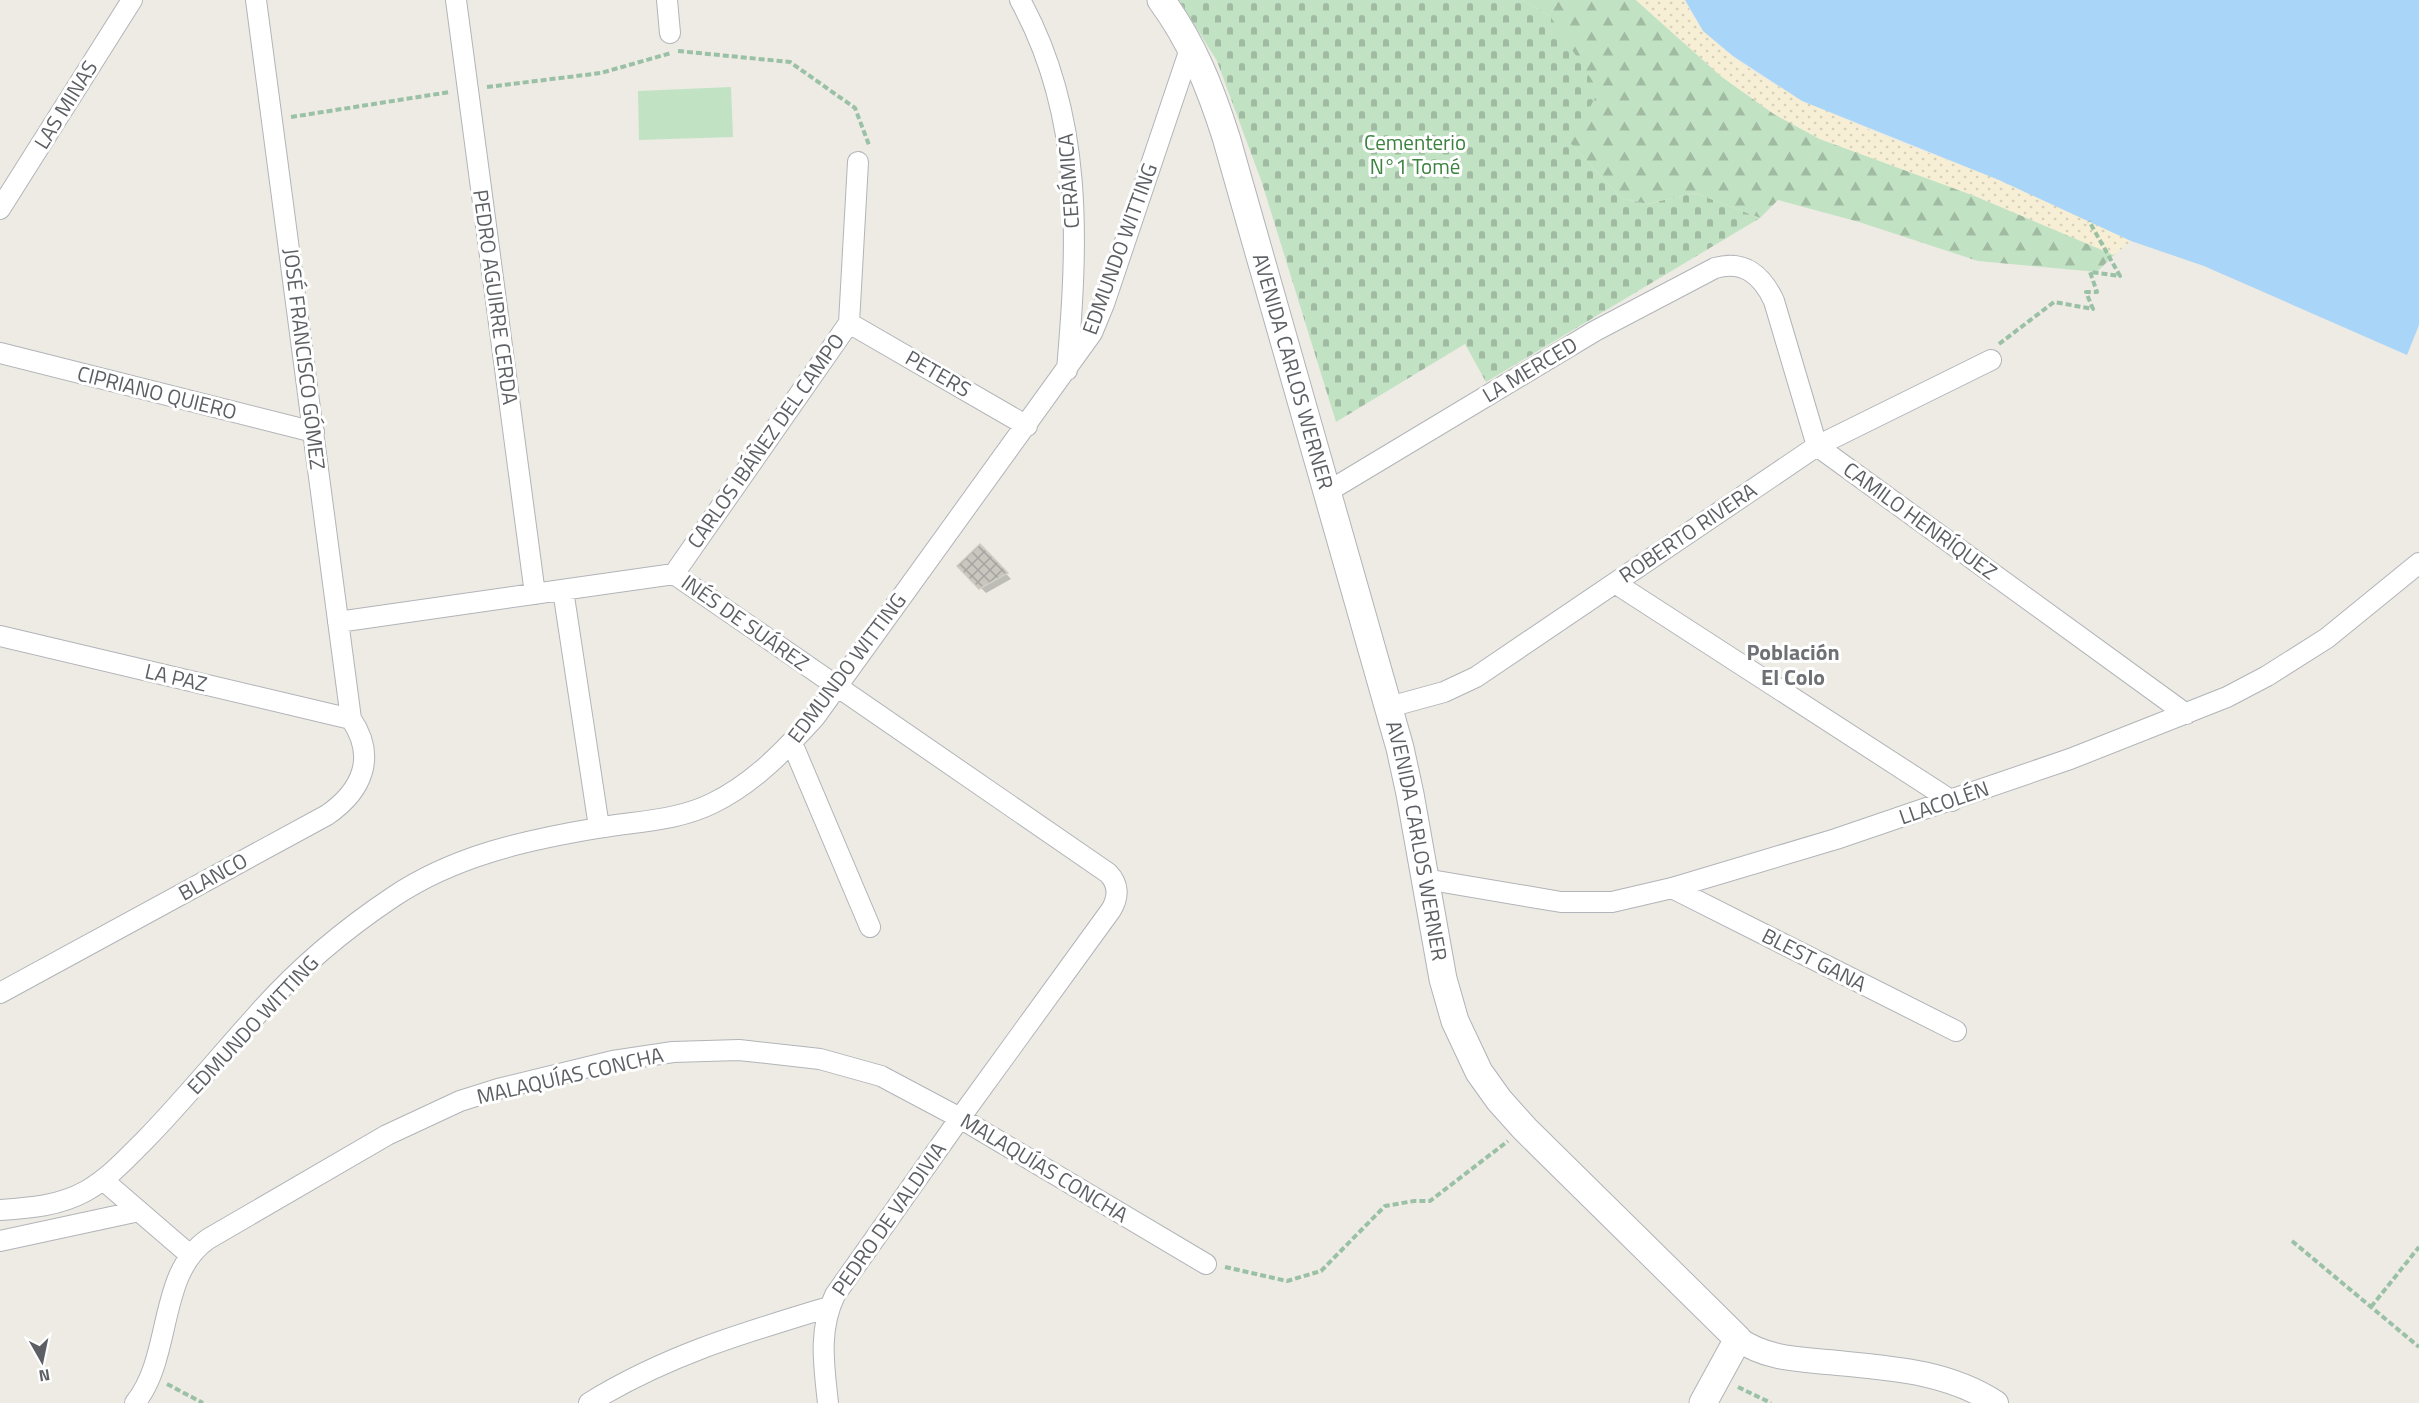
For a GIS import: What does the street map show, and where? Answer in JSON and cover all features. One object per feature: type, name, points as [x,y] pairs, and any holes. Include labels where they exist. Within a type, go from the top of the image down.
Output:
[{"type":"main road","name":"AVENIDA CARLOS WERNER","points":[[1161,0],[1191,46],[1206,78],[1226,136],[1389,707],[1410,794],[1443,979],[1455,1022],[1479,1072],[1499,1100],[1525,1129],[1738,1339]]},
{"type":"main road","points":[[1703,1403],[1738,1339]]},
{"type":"street","name":"LAS MINAS","points":[[0,209],[132,0]]},
{"type":"street","name":"JOSÉ FRANCISCO GÓMEZ","points":[[256,0],[351,719]]},
{"type":"street","name":"PEDRO AGUIRRE CERDA","points":[[456,0],[535,594]]},
{"type":"street","points":[[667,0],[670,33]]},
{"type":"street","name":"CERÁMICA","points":[[1020,0],[1050,65],[1060,97],[1068,143],[1073,206],[1073,243],[1067,370]]},
{"type":"street","name":"EDMUNDO WITTING","points":[[0,1210],[39,1207],[71,1198],[104,1180],[202,1080],[274,996],[358,922],[410,886],[466,860],[517,844],[599,827],[673,817],[712,803],[743,785],[792,743],[815,717],[1086,344],[1099,319],[1191,46]]},
{"type":"street","name":"CARLOS IBÁÑEZ DEL CAMPO","points":[[674,574],[849,323],[865,156]]},
{"type":"street","name":"LA MERCED","points":[[1327,492],[1625,314],[1723,266],[1740,267],[1757,275],[1764,282],[1774,301],[1817,446]]},
{"type":"street","name":"PETERS","points":[[849,323],[1027,426]]},
{"type":"street","name":"CIPRIANO QUIERO","points":[[0,353],[314,432]]},
{"type":"street","name":"ROBERTO RIVERA","points":[[1389,707],[1444,692],[1476,676],[1817,446],[1991,360]]},
{"type":"street","name":"CAMILO HENRÍQUEZ","points":[[1817,446],[2186,714]]},
{"type":"street","name":"LLACOLÉN","points":[[1425,879],[1577,904],[1612,902],[1672,888],[1836,839],[2070,759],[2227,697],[2298,658],[2346,623],[2419,563]]},
{"type":"street","name":"INÉS DE SUÁREZ","points":[[338,622],[674,574],[1108,873],[1114,880],[1117,890]]},
{"type":"street","points":[[1615,583],[1952,801]]},
{"type":"street","points":[[563,590],[599,827]]},
{"type":"street","name":"LA PAZ","points":[[0,636],[351,719]]},
{"type":"street","name":"BLANCO","points":[[0,993],[337,808],[355,787],[365,761],[362,741],[351,719]]},
{"type":"street","points":[[792,743],[870,927]]},
{"type":"street","name":"BLEST GANA","points":[[1672,888],[1956,1031]]},
{"type":"street","name":"PEDRO DE VALDIVIA","points":[[590,1403],[639,1374],[693,1350],[829,1307],[835,1295],[960,1118],[1111,910],[1116,900],[1117,890]]},
{"type":"street","name":"MALAQUÍAS CONCHA","points":[[135,1403],[150,1376],[175,1288],[190,1255],[208,1239],[387,1135],[423,1117],[498,1089],[622,1060],[709,1050],[768,1052],[820,1059],[881,1076],[960,1118],[1206,1264]]},
{"type":"street","points":[[104,1180],[190,1255]]},
{"type":"street","points":[[71,1198],[77,1224]]},
{"type":"street","points":[[0,1241],[139,1211]]},
{"type":"street","points":[[828,1403],[823,1345],[829,1307]]},
{"type":"street","name":"AVENIDA CARLOS WERNER","points":[[1738,1339],[1756,1350],[1784,1357],[1935,1376],[1976,1391],[1996,1403]]},
{"type":"path","points":[[273,120],[468,90],[601,73],[681,50],[790,62],[855,108],[865,156]]},
{"type":"path","points":[[1991,360],[1997,345],[2054,302],[2093,309],[2086,292],[2097,292],[2090,272],[2120,276],[2089,221]]},
{"type":"path","points":[[1206,1264],[1287,1281],[1321,1271],[1384,1206],[1430,1201],[1525,1129]]},
{"type":"path","points":[[2292,1241],[2419,1347]]},
{"type":"path","points":[[2371,1307],[2419,1247]]},
{"type":"path","points":[[150,1376],[203,1403]]},
{"type":"path","points":[[1734,1385],[1768,1402]]},
{"type":"green space","name":"Cementerio N°1 Tomé","points":[[1179,0],[1522,0],[1550,16],[1599,91],[1570,143],[1621,198],[1647,204],[1695,193],[1760,218],[1486,382],[1465,344],[1336,422],[1262,183],[1217,61]]},
{"type":"green space","points":[[1522,0],[1636,0],[1722,77],[1774,114],[1820,139],[1975,196],[2114,255],[2097,272],[1978,261],[1859,222],[1778,200],[1760,218],[1695,193],[1647,204],[1621,198],[1570,143],[1550,16]]},
{"type":"green space","points":[[731,87],[733,137],[639,140],[638,91]]},
{"type":"sand","points":[[1636,0],[1685,0],[1705,31],[1737,60],[1777,86],[1824,110],[1999,180],[2131,241],[2114,255],[1975,196],[1820,139],[1774,114],[1722,77]]},
{"type":"water","points":[[1685,0],[2419,0],[2419,325],[2407,355],[2204,266],[2131,241],[1999,180],[1802,101],[1733,56],[1703,31]]},
{"type":"building","points":[[980,544],[1008,573],[979,589],[957,566]]},
{"type":"district","name":"Población El Colo","points":[[1793,664]]}]
